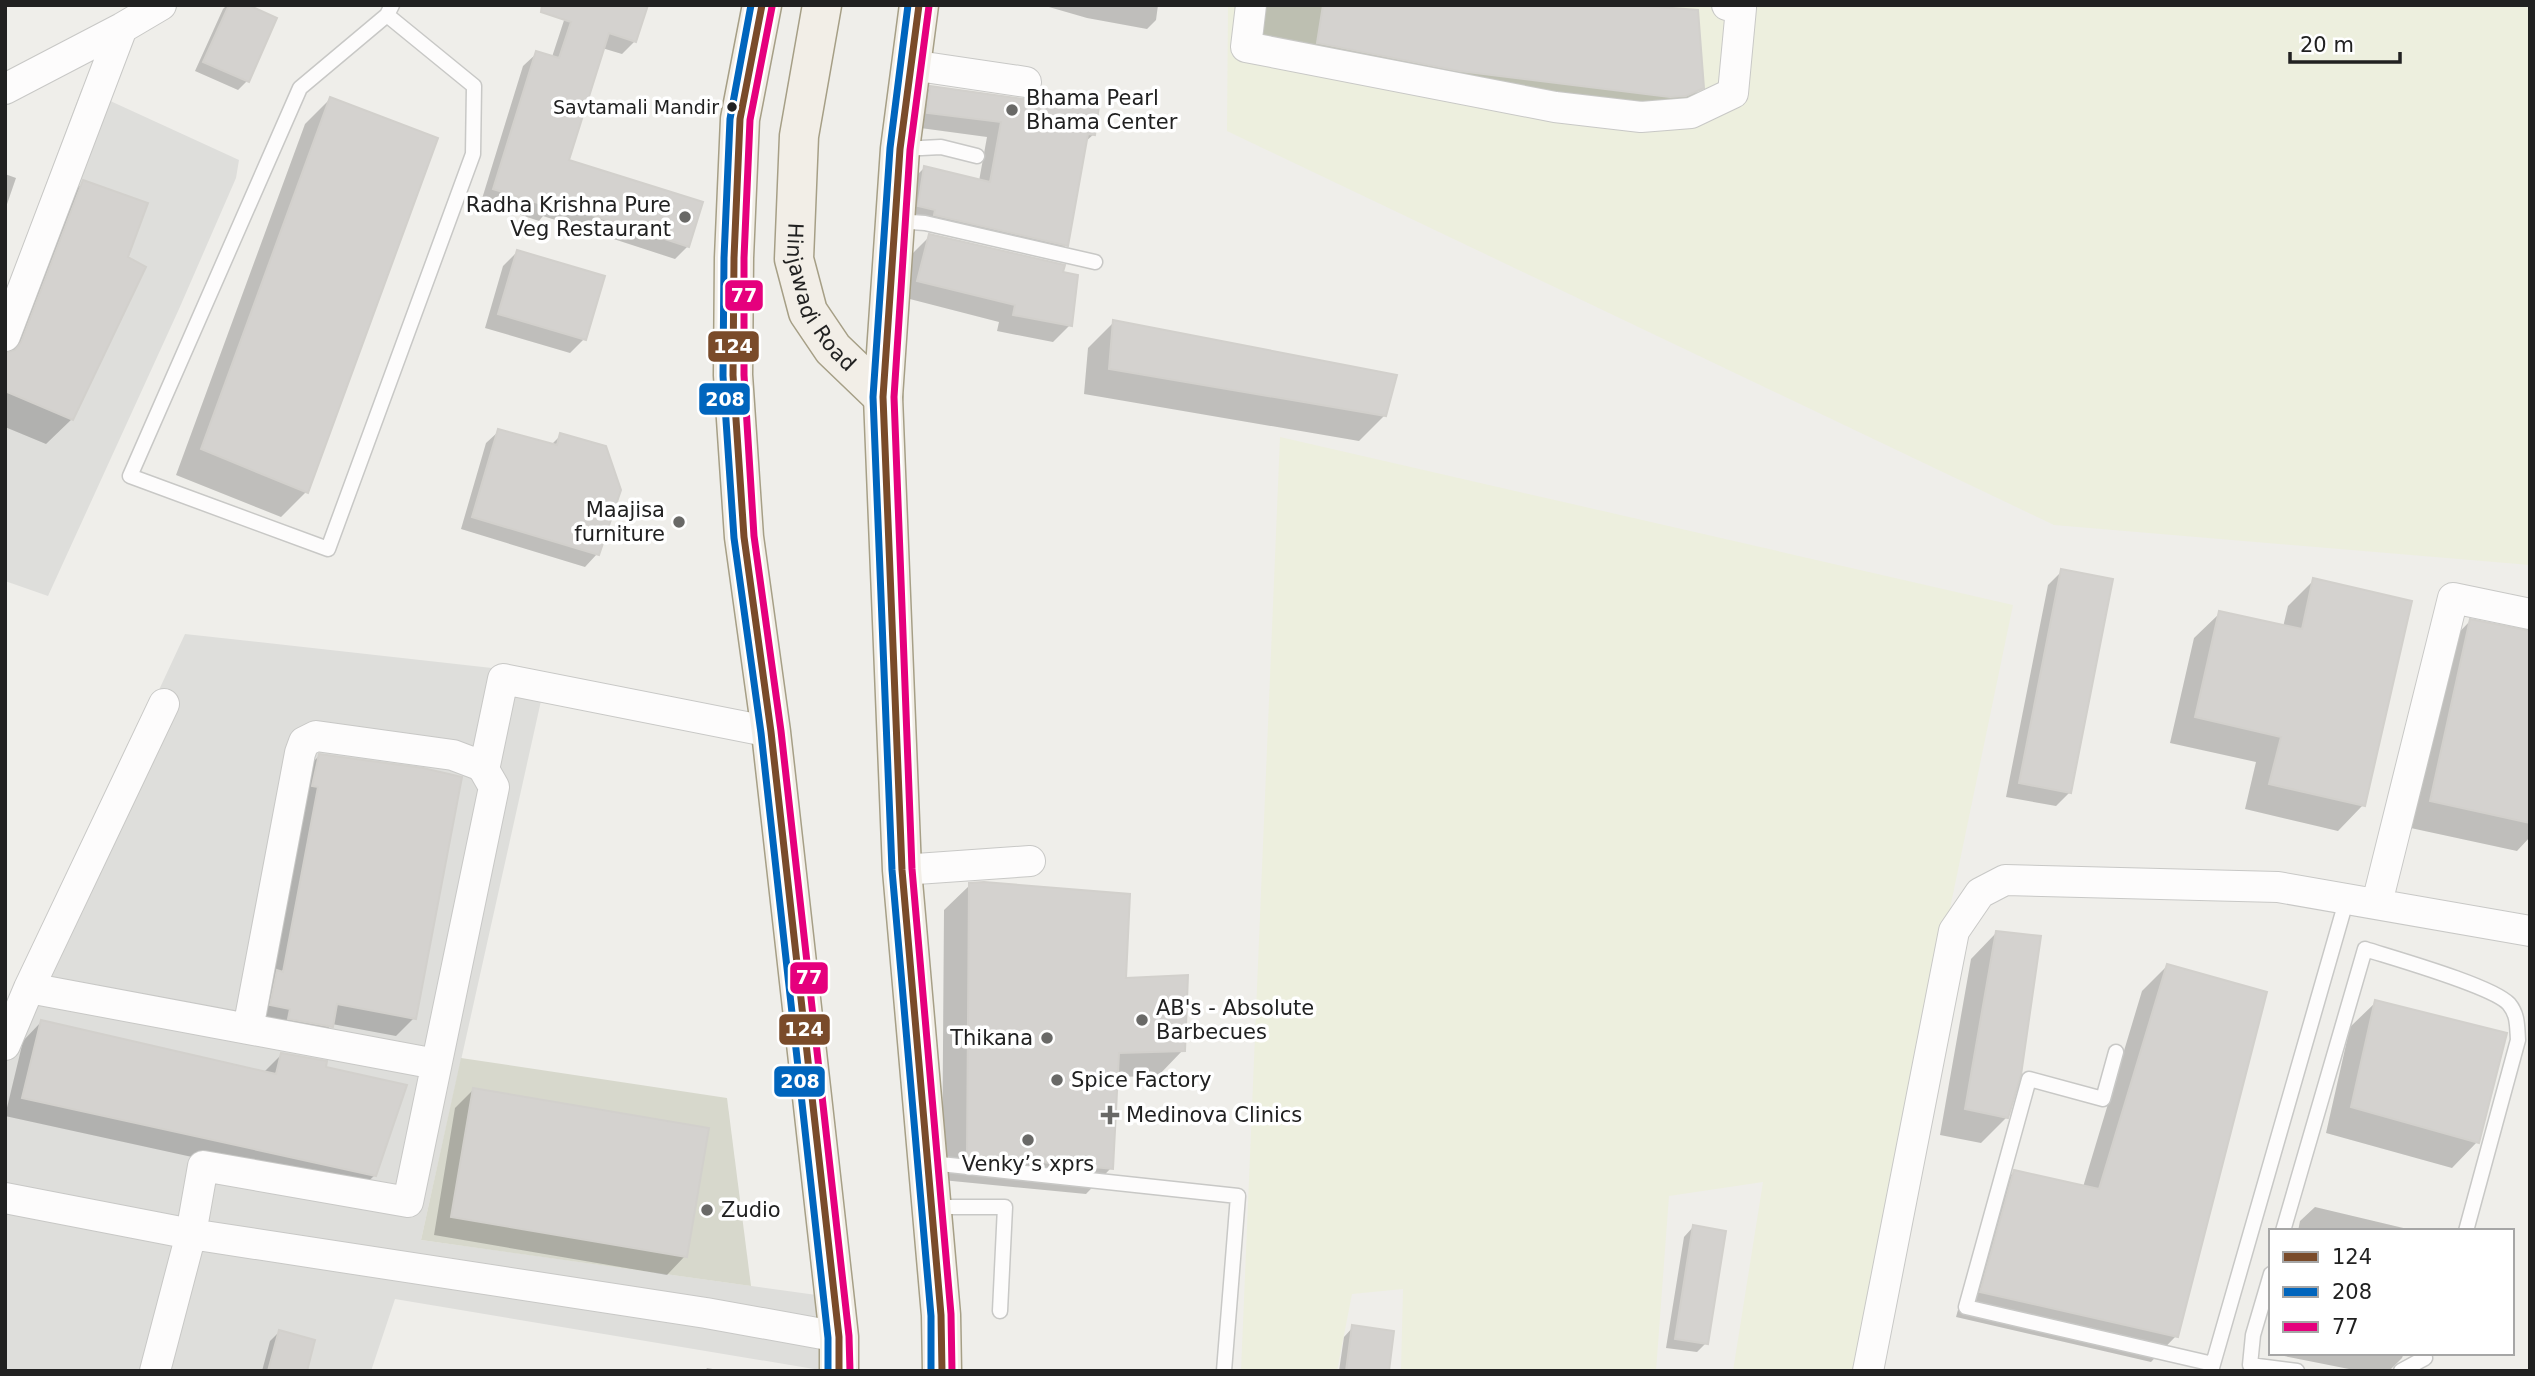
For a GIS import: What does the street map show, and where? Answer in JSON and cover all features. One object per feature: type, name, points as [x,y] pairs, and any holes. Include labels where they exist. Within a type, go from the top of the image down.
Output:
[{"type":"main road","points":[[762,5],[740,120],[734,258],[733,375],[744,537],[771,732],[839,1354]]},
{"type":"main road","name":"Hinjawadi Road","points":[[822,5],[799,136],[793,259],[808,312],[832,349],[883,397]]},
{"type":"main road","points":[[919,5],[900,149],[883,397],[902,870],[941,1315],[942,1371]]},
{"type":"street","points":[[5,89],[161,5]]},
{"type":"street","points":[[1251,5],[1246,47],[1555,107],[1641,117],[1691,113],[1733,93],[1741,8],[1727,5]]},
{"type":"street","points":[[5,336],[122,28]]},
{"type":"street","points":[[911,65],[1026,82]]},
{"type":"street","points":[[2377,903],[2453,598],[2530,614]]},
{"type":"street","points":[[484,769],[503,679],[771,732]]},
{"type":"street","points":[[5,1045],[29,988],[164,704]]},
{"type":"street","points":[[155,1371],[191,1234],[202,1166],[408,1202],[494,787],[482,766],[453,755],[316,736],[304,742],[248,1029]]},
{"type":"street","points":[[902,870],[1030,861]]},
{"type":"street","points":[[1868,1371],[1954,931],[1980,893],[2005,880],[2278,887],[2530,931]]},
{"type":"street","points":[[29,988],[436,1064]]},
{"type":"street","points":[[5,1198],[191,1234],[706,1313],[839,1354]]},
{"type":"lane","points":[[390,10],[474,86],[473,154],[328,549],[130,476],[300,88],[390,10]]},
{"type":"lane","points":[[900,149],[941,147],[977,156]]},
{"type":"lane","points":[[896,221],[925,223],[1095,262]]},
{"type":"lane","points":[[2116,1052],[2103,1099],[2029,1079],[1966,1307],[2212,1367],[2347,898]]},
{"type":"lane","points":[[2284,1229],[2365,949],[2484,989],[2507,1001],[2517,1015],[2518,1040],[2467,1229]]},
{"type":"lane","points":[[926,1162],[1238,1196],[1224,1371]]},
{"type":"lane","points":[[930,1207],[1005,1207],[1000,1311]]},
{"type":"lane","points":[[2269,1281],[2253,1335],[2250,1365],[2297,1371]]},
{"type":"lane","points":[[2401,1371],[2424,1361]]},
{"type":"shaded area","points":[[82,88],[239,160],[236,178],[179,309],[48,596],[5,581],[5,293]]},
{"type":"shaded area","points":[[185,634],[547,674],[421,1240],[831,1297],[820,1370],[395,1299],[371,1371],[5,1371],[5,1021]]},
{"type":"shaded area","points":[[461,1058],[727,1098],[751,1286],[421,1240]]},
{"type":"green space","points":[[1228,5],[2530,5],[2530,565],[2054,525],[1227,131]]},
{"type":"green space","points":[[1280,437],[2013,605],[1854,1371],[1733,1371],[1763,1182],[1669,1196],[1656,1371],[1401,1371],[1403,1289],[1352,1294],[1337,1371],[1241,1371]]},
{"type":"building","points":[[229,5],[248,5],[277,18],[249,82],[203,62]]},
{"type":"building","points":[[542,5],[648,5],[636,42],[609,33],[569,160],[703,202],[689,247],[555,203],[554,208],[493,189],[536,51],[559,58],[571,22],[541,12]]},
{"type":"building","points":[[1323,5],[1633,5],[1698,10],[1704,88],[1686,96],[1670,97],[1459,71],[1317,43]]},
{"type":"building","points":[[930,86],[1099,106],[1095,135],[1088,134],[1068,246],[934,215],[935,210],[918,206],[924,166],[990,182],[1001,122],[927,113]]},
{"type":"building","points":[[330,97],[438,138],[308,493],[201,449]]},
{"type":"building","points":[[83,180],[148,203],[128,257],[146,267],[73,420],[5,391],[5,353],[15,350],[21,342]]},
{"type":"building","points":[[929,234],[1065,265],[1063,272],[1078,275],[1072,326],[1013,315],[1015,305],[917,281]]},
{"type":"building","points":[[517,250],[605,276],[586,340],[498,314]]},
{"type":"building","points":[[1113,320],[1397,375],[1386,416],[1109,369]]},
{"type":"building","points":[[498,429],[557,445],[560,433],[606,446],[621,490],[599,555],[472,517]]},
{"type":"building","points":[[2061,569],[2113,579],[2071,793],[2019,783]]},
{"type":"building","points":[[2313,578],[2412,601],[2365,806],[2269,784],[2281,737],[2195,717],[2219,611],[2302,629]]},
{"type":"building","points":[[2470,619],[2530,631],[2530,823],[2430,801]]},
{"type":"building","points":[[319,754],[423,768],[462,777],[416,1019],[337,1004],[333,1027],[288,1019],[290,1009],[270,1005],[277,970],[283,972],[318,787],[312,786]]},
{"type":"building","points":[[969,883],[1130,894],[1126,978],[1188,975],[1185,1051],[1119,1053],[1113,1169],[967,1155]]},
{"type":"building","points":[[1996,931],[2041,936],[2021,1075],[2008,1118],[1965,1109]]},
{"type":"building","points":[[2167,964],[2267,992],[2178,1337],[1980,1292],[2014,1170],[2099,1189]]},
{"type":"building","points":[[2375,1000],[2507,1033],[2479,1143],[2351,1107]]},
{"type":"building","points":[[41,1020],[276,1074],[281,1053],[327,1061],[326,1067],[407,1085],[376,1176],[22,1098]]},
{"type":"building","points":[[473,1088],[709,1128],[687,1257],[451,1217]]},
{"type":"building","points":[[1693,1225],[1726,1231],[1708,1344],[1675,1339]]},
{"type":"building","points":[[1352,1325],[1394,1331],[1389,1371],[1346,1371]]},
{"type":"building","points":[[279,1330],[315,1340],[307,1371],[268,1371]]},
{"type":"transit line","name":"208","points":[[751,5],[730,119],[724,258],[723,376],[734,538],[761,733],[828,1338],[828,1371]]},
{"type":"transit line","name":"124","points":[[762,5],[740,119],[734,258],[733,375],[744,537],[771,732],[839,1337],[839,1371]]},
{"type":"transit line","name":"208","points":[[908,5],[890,148],[873,397],[892,870],[931,1316],[931,1371]]},
{"type":"transit line","name":"124","points":[[919,5],[900,149],[883,397],[902,870],[941,1315],[942,1371]]},
{"type":"transit line","name":"77","points":[[929,6],[910,150],[894,397],[912,869],[951,1314],[952,1371]]},
{"type":"transit line","name":"77","points":[[772,7],[750,120],[744,258],[744,375],[754,536],[781,731],[849,1336],[850,1371]]},
{"type":"place","name":"Savtamali Mandir","points":[[732,107]]},
{"type":"place","name":"Bhama Pearl Bhama Center","points":[[1012,110]]},
{"type":"place","name":"Radha Krishna Pure Veg Restaurant","points":[[685,217]]},
{"type":"place","name":"Maajisa furniture","points":[[679,522]]},
{"type":"place","name":"AB's - Absolute Barbecues","points":[[1142,1020]]},
{"type":"place","name":"Thikana","points":[[1047,1038]]},
{"type":"place","name":"Spice Factory","points":[[1057,1080]]},
{"type":"place","name":"Medinova Clinics","points":[[1110,1115]]},
{"type":"place","name":"Venky’s xprs","points":[[1028,1140]]},
{"type":"place","name":"Zudio","points":[[707,1210]]}]
